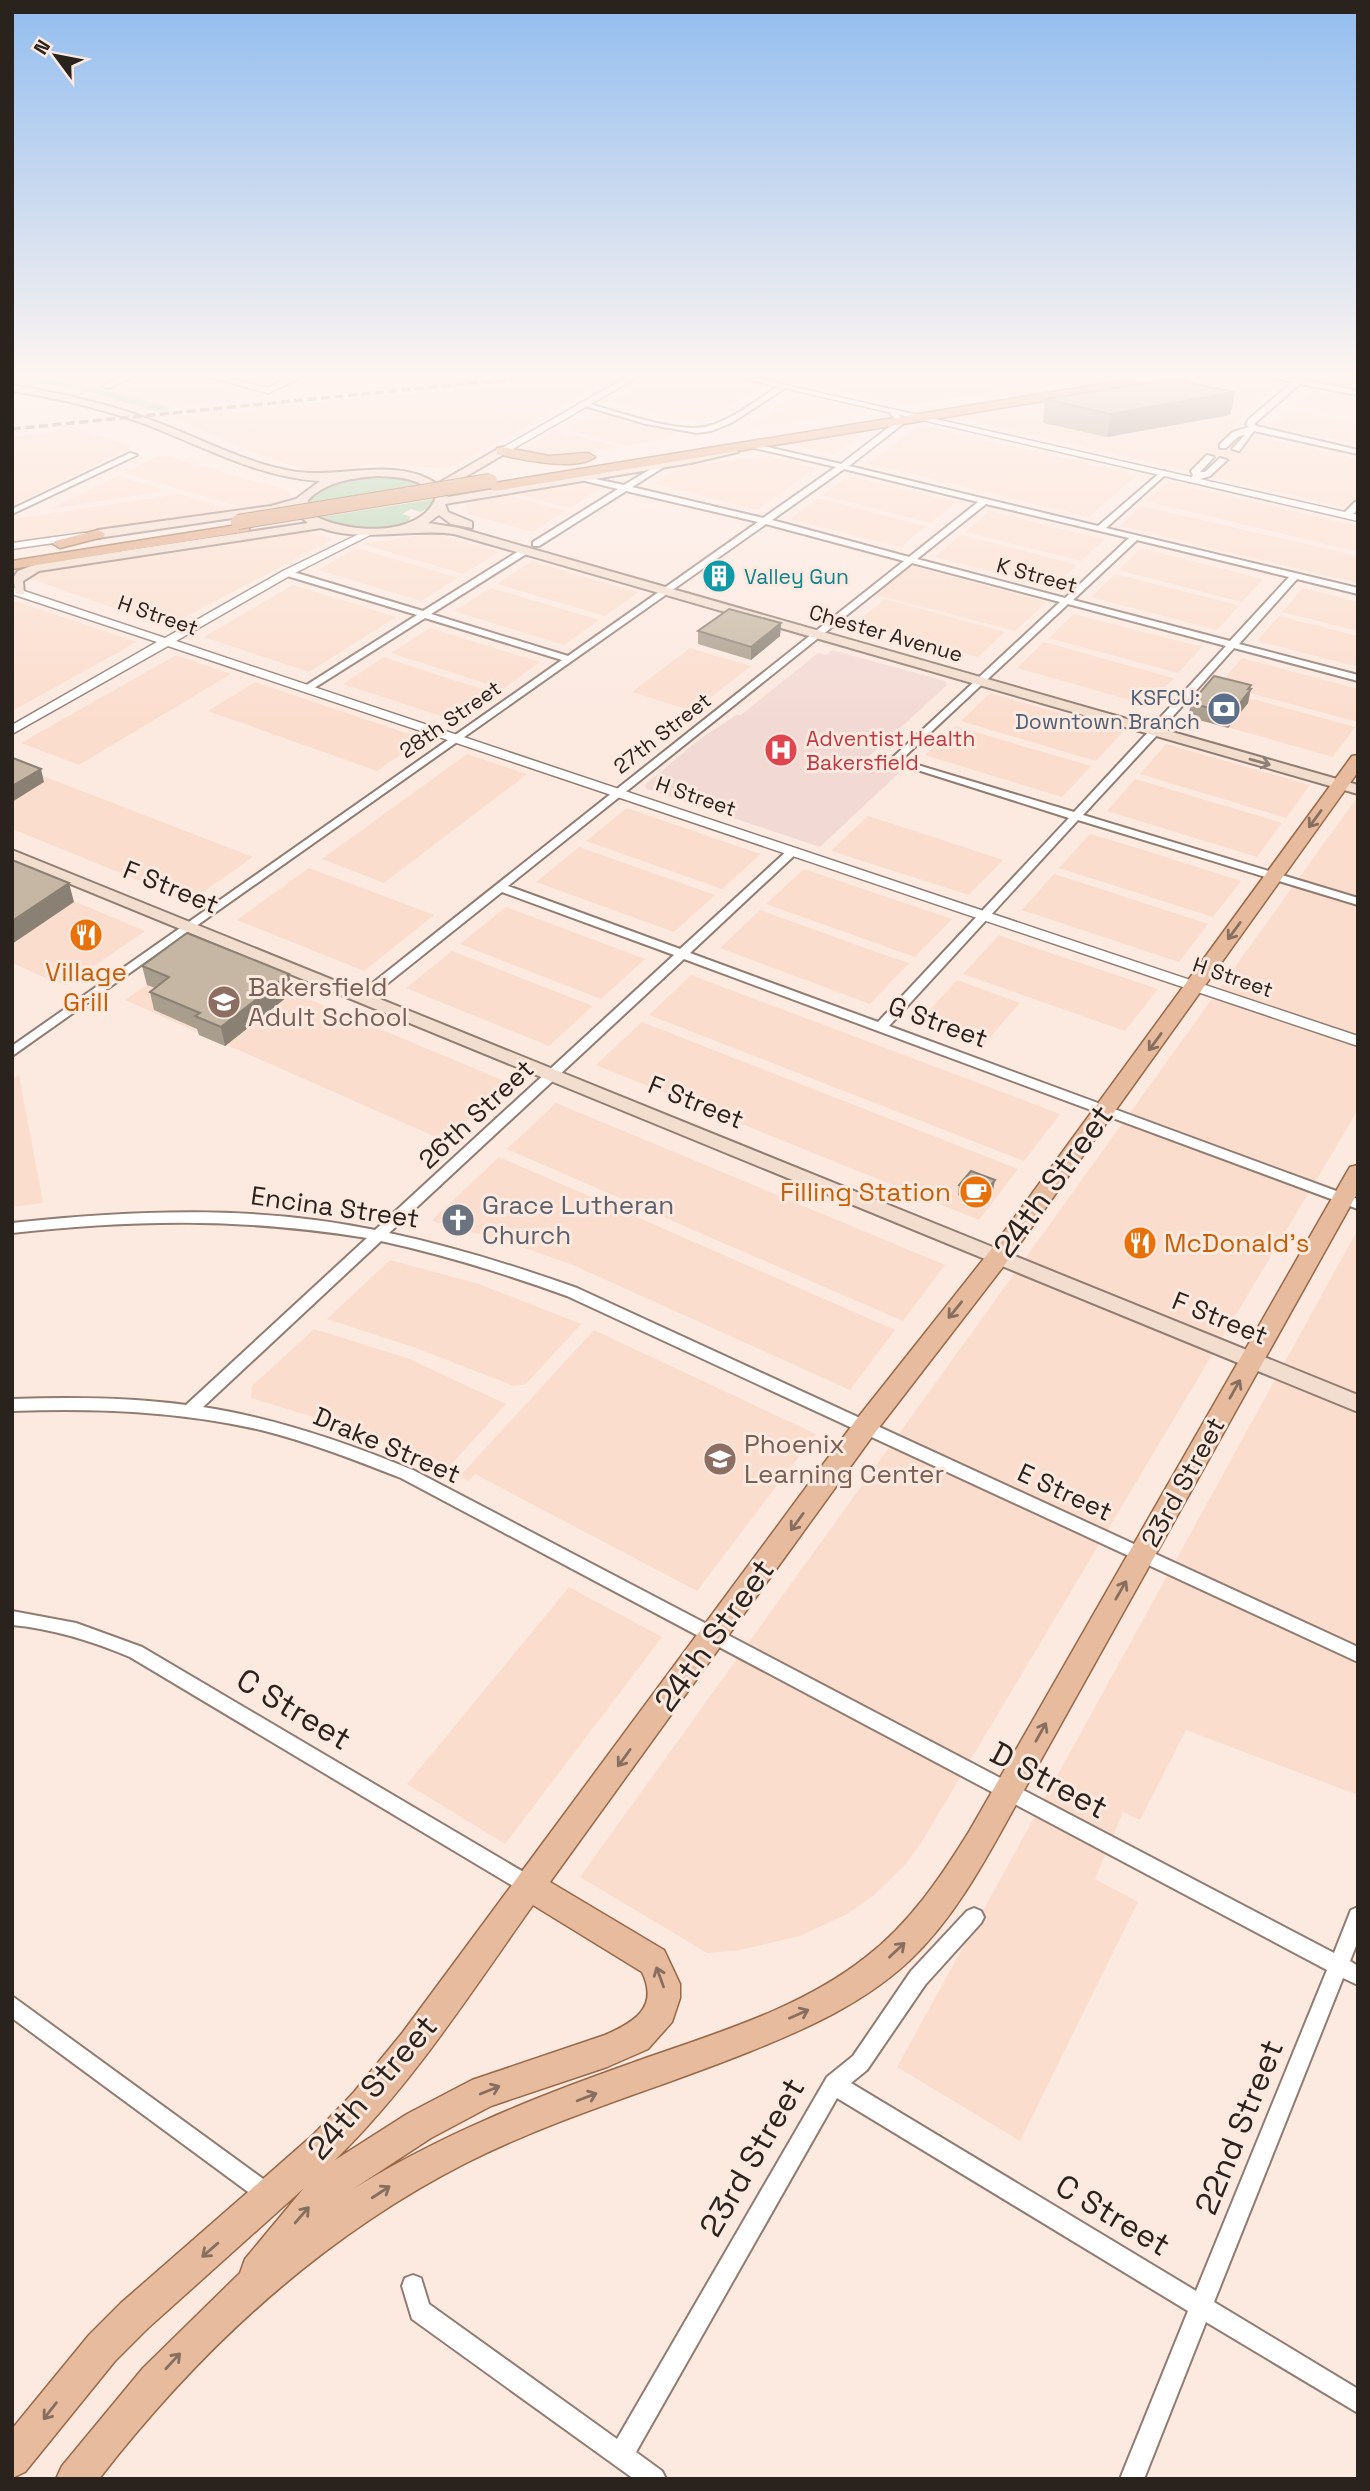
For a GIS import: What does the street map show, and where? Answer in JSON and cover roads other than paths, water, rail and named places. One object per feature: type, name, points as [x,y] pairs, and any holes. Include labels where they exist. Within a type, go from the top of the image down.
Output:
[{"type":"highway","points":[[12,565],[454,490]]},
{"type":"highway","points":[[12,555],[240,525]]},
{"type":"highway","points":[[12,555],[98,534]]},
{"type":"highway","points":[[12,572],[36,568]]},
{"type":"main road","points":[[300,490],[301,512],[319,526],[334,530],[371,532],[400,528],[430,517],[441,504],[517,490]]},
{"type":"main road","points":[[98,534],[272,509],[302,499],[313,490]]},
{"type":"main road","points":[[438,490],[441,504]]},
{"type":"main road","name":"Chester Avenue","points":[[441,504],[441,511],[449,518],[531,547],[1158,727],[1352,778]]},
{"type":"main road","points":[[16,590],[18,577],[36,568],[319,526]]},
{"type":"main road","name":"Chester Avenue","points":[[400,528],[442,528],[531,547]]},
{"type":"main road","points":[[1158,727],[1219,743],[1235,742],[1352,778]]},
{"type":"main road","name":"24th Street","points":[[12,2459],[102,2348],[271,2197],[366,2104],[530,1886],[866,1427],[998,1257],[1274,876],[1352,778]]},
{"type":"main road","name":"F Street","points":[[12,854],[192,925],[1358,1405]]},
{"type":"main road","name":"23rd Street","points":[[1008,1792],[1251,1361],[1350,1201],[1358,1172]]},
{"type":"main road","points":[[75,2479],[131,2406],[178,2355],[229,2307],[322,2231],[389,2186],[509,2126],[767,2029],[843,1992],[879,1967],[908,1939],[953,1884],[1008,1792]]},
{"type":"main road","points":[[229,2307],[313,2203],[353,2168],[419,2126],[484,2092],[607,2051],[637,2038],[652,2024],[661,2011],[664,1998],[664,1984],[653,1961],[530,1886]]},
{"type":"street","points":[[12,513],[59,490]]},
{"type":"street","points":[[308,688],[620,490]]},
{"type":"street","name":"K Street","points":[[638,490],[1358,678]]},
{"type":"street","name":"28th Street","points":[[12,1052],[808,490]]},
{"type":"street","points":[[941,490],[1358,591]]},
{"type":"street","points":[[1099,529],[1142,490]]},
{"type":"street","points":[[1248,490],[1352,516],[1358,504]]},
{"type":"street","name":"27th Street","points":[[364,996],[984,501]]},
{"type":"street","points":[[287,573],[335,540],[337,534],[334,530]]},
{"type":"street","points":[[12,730],[287,573],[371,532]]},
{"type":"street","points":[[12,546],[98,534]]},
{"type":"street","points":[[1134,537],[894,761],[1358,902]]},
{"type":"street","points":[[287,573],[569,659]]},
{"type":"street","points":[[881,1027],[986,916],[1074,816],[1295,576]]},
{"type":"street","name":"H Street","points":[[16,590],[1358,1041]]},
{"type":"street","name":"26th Street","points":[[190,1410],[793,851]]},
{"type":"street","name":"G Street","points":[[500,887],[1350,1201]]},
{"type":"street","name":"Encina Street","points":[[12,1228],[98,1219],[208,1216],[288,1221],[380,1234],[474,1256],[572,1292],[866,1427]]},
{"type":"street","name":"Drake Street","points":[[12,1405],[90,1403],[190,1410],[304,1434],[357,1452],[407,1474],[713,1634]]},
{"type":"street","name":"E Street","points":[[866,1427],[1358,1655]]},
{"type":"street","name":"C Street","points":[[12,1618],[61,1625],[100,1636],[136,1652],[530,1886]]},
{"type":"street","name":"D Street","points":[[713,1634],[1358,1976]]},
{"type":"street","name":"22nd Street","points":[[1132,2479],[1358,1916]]},
{"type":"street","name":"23rd Street","points":[[621,2455],[834,2084],[860,2063],[918,1978],[974,1917]]},
{"type":"street","points":[[12,2006],[271,2197]]},
{"type":"street","name":"C Street","points":[[834,2084],[1358,2402]]},
{"type":"street","points":[[413,2286],[420,2311],[654,2479]]},
{"type":"place","name":"Valley Gun","points":[[719,576]]},
{"type":"place","name":"KSFCU: Downtown Branch","points":[[1224,709]]},
{"type":"place","name":"Adventist Health Bakersfield","points":[[781,750]]},
{"type":"place","name":"Village Grill","points":[[86,935]]},
{"type":"place","name":"Bakersfield Adult School","points":[[224,1002]]},
{"type":"place","name":"Filling Station","points":[[976,1192]]},
{"type":"place","name":"Grace Lutheran Church","points":[[458,1220]]},
{"type":"place","name":"McDonald's","points":[[1140,1243]]},
{"type":"place","name":"Phoenix Learning Center","points":[[720,1459]]}]
